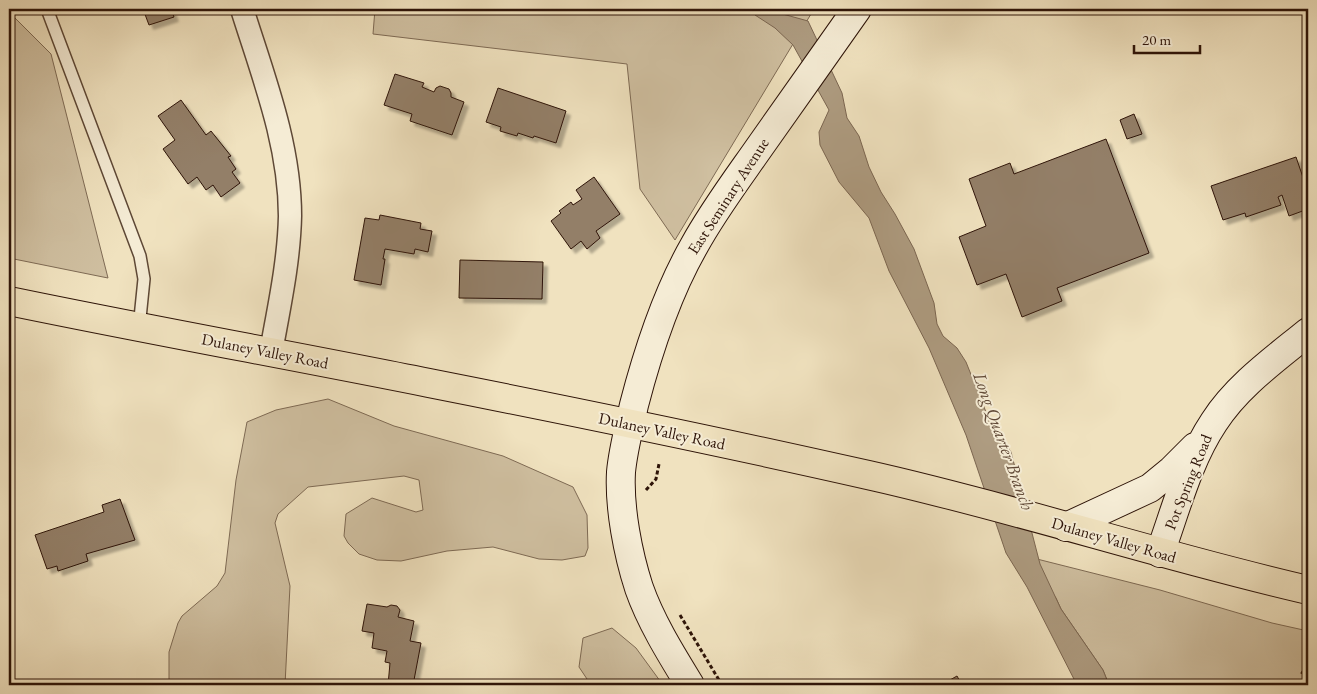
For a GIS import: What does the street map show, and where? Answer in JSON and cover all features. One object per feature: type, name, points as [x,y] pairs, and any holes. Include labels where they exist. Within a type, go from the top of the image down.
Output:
[{"type":"main road","name":"Dulaney Valley Road","points":[[9,301],[139,328],[432,383],[864,474],[1030,516],[1160,553],[1308,590]]},
{"type":"street","points":[[242,9],[277,118],[286,170],[290,215],[287,260],[271,352]]},
{"type":"street","name":"East Seminary Avenue","points":[[690,685],[668,649],[647,606],[639,589],[634,569],[628,543],[621,474],[629,424],[650,350],[671,293],[705,226],[857,9]]},
{"type":"street","name":"Pot Spring Road","points":[[1160,553],[1193,461],[1205,437],[1225,406],[1267,366],[1308,332]]},
{"type":"street","points":[[1066,527],[1150,488],[1172,470],[1205,437]]},
{"type":"lane","points":[[47,9],[140,256],[144,278],[139,328]]},
{"type":"path","points":[[644,498],[645,491],[656,479],[659,464]]},
{"type":"path","points":[[679,613],[722,685]]},
{"type":"path","points":[[1301,672],[1308,676]]},
{"type":"shaded area","points":[[375,9],[814,9],[675,240],[640,189],[627,64],[373,34]]},
{"type":"shaded area","points":[[750,9],[771,9],[808,21],[842,93],[847,118],[859,136],[869,167],[881,192],[914,249],[934,303],[937,324],[943,336],[957,348],[966,362],[988,417],[1011,452],[1040,564],[1061,609],[1103,670],[1109,685],[1077,685],[1027,587],[1006,553],[966,435],[929,348],[889,271],[869,218],[839,182],[820,145],[819,132],[829,110],[793,45]]},
{"type":"shaded area","points":[[9,12],[51,54],[108,278],[9,258]]},
{"type":"shaded area","points":[[328,399],[394,426],[503,456],[573,487],[587,515],[588,548],[585,556],[562,560],[539,559],[493,547],[447,551],[401,561],[377,560],[359,554],[348,543],[344,536],[346,514],[372,498],[416,512],[423,510],[419,480],[404,476],[308,487],[278,514],[275,523],[290,586],[285,685],[169,685],[169,652],[178,623],[182,616],[217,586],[225,573],[236,480],[247,422],[276,410]]},
{"type":"shaded area","points":[[1025,556],[1160,590],[1272,623],[1308,631],[1308,685],[1109,685],[1103,670],[1061,609],[1056,598]]},
{"type":"shaded area","points":[[612,628],[636,648],[663,685],[591,685],[579,667],[583,638]]},
{"type":"building","points":[[143,9],[171,9],[174,17],[149,25]]},
{"type":"building","points":[[395,74],[424,83],[422,87],[434,92],[440,86],[449,89],[451,97],[464,102],[452,135],[410,121],[412,114],[384,105]]},
{"type":"building","points":[[498,88],[566,111],[556,143],[534,136],[533,138],[518,133],[517,136],[500,131],[501,127],[486,122]]},
{"type":"building","points":[[181,100],[206,135],[211,131],[231,156],[228,157],[236,169],[232,172],[240,183],[221,197],[213,185],[206,190],[197,177],[188,184],[163,149],[175,140],[158,116]]},
{"type":"building","points":[[1134,114],[1142,134],[1127,139],[1120,120]]},
{"type":"building","points":[[1106,139],[1149,253],[1057,288],[1062,301],[1022,317],[1006,274],[977,285],[959,237],[986,226],[969,179],[1010,163],[1014,174]]},
{"type":"building","points":[[1296,157],[1308,192],[1308,209],[1289,216],[1282,195],[1278,197],[1281,205],[1246,217],[1245,213],[1223,220],[1211,186]]},
{"type":"building","points":[[594,177],[620,214],[596,231],[600,238],[587,249],[581,241],[571,249],[551,221],[561,213],[559,211],[571,202],[573,205],[582,199],[576,190]]},
{"type":"building","points":[[380,215],[421,223],[420,229],[432,231],[428,252],[415,249],[414,254],[385,249],[381,285],[354,280],[365,218],[379,220]]},
{"type":"building","points":[[460,260],[543,262],[542,299],[459,298]]},
{"type":"building","points":[[120,499],[135,540],[86,554],[88,561],[58,571],[57,566],[47,569],[35,535],[104,512],[102,505]]},
{"type":"building","points":[[367,604],[387,607],[391,605],[397,606],[400,610],[398,617],[414,621],[410,641],[421,643],[414,680],[412,680],[411,685],[388,685],[390,663],[385,662],[387,651],[372,648],[374,633],[362,631]]},
{"type":"building","points":[[957,676],[962,685],[941,685]]},
{"type":"water label","name":"Long Quarter Branch","points":[[1004,441]]}]
